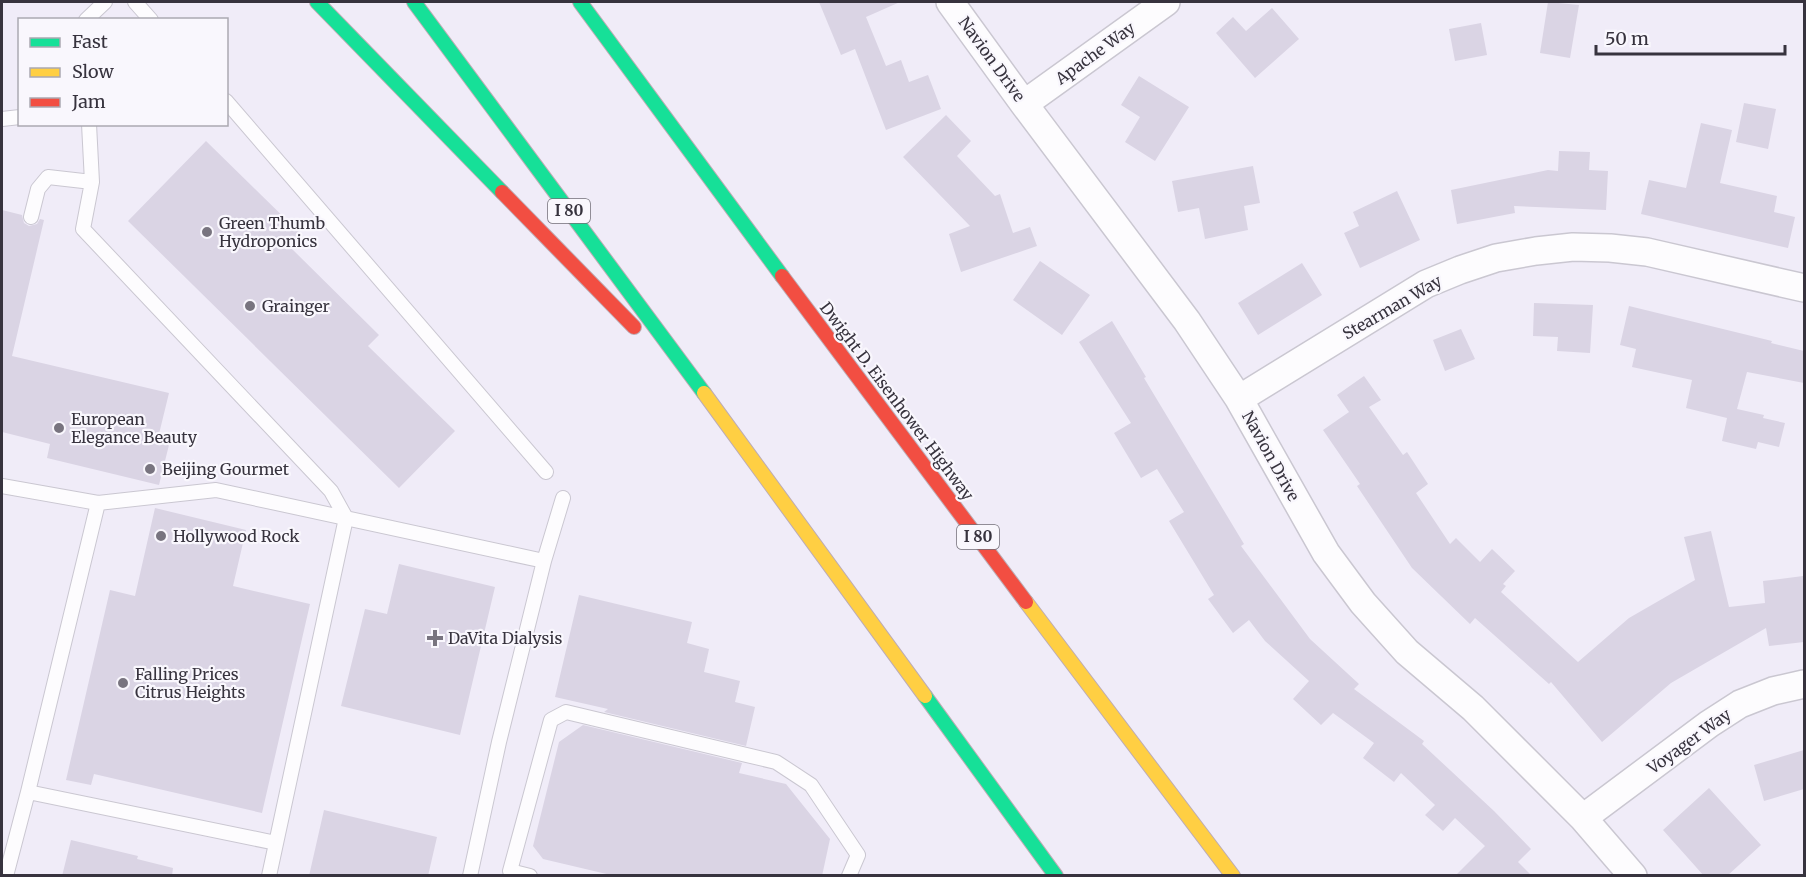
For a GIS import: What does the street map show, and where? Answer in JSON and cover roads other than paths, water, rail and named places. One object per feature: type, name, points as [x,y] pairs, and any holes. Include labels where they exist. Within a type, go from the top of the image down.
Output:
[{"type":"highway","points":[[317,2],[724,420]]},
{"type":"highway","name":"I 80","points":[[414,2],[724,420],[1056,876]]},
{"type":"highway","name":"Dwight D. Eisenhower Highway","points":[[580,2],[891,423],[1233,876]]},
{"type":"highway","points":[[633,50],[725,197]]},
{"type":"street","name":"Navion Drive","points":[[950,2],[1187,321],[1239,399],[1326,553],[1363,603],[1407,652],[1473,708],[1583,818],[1633,876]]},
{"type":"street","name":"Apache Way","points":[[1024,104],[1166,2]]},
{"type":"street","name":"Stearman Way","points":[[1239,399],[1426,284],[1487,261],[1536,250],[1573,247],[1647,252],[1804,288]]},
{"type":"street","name":"Voyager Way","points":[[1583,818],[1709,724],[1740,704],[1773,691],[1804,684]]},
{"type":"lane","points":[[88,18],[105,2]]},
{"type":"lane","points":[[135,2],[150,18]]},
{"type":"lane","points":[[228,103],[546,472]]},
{"type":"lane","points":[[2,118],[18,117]]},
{"type":"lane","points":[[89,126],[92,182],[83,229],[331,491],[346,518],[269,876]]},
{"type":"lane","points":[[31,217],[38,189],[48,177],[92,182]]},
{"type":"lane","points":[[2,486],[98,503],[216,490],[544,561]]},
{"type":"lane","points":[[470,876],[499,742],[544,561],[563,498]]},
{"type":"lane","points":[[6,876],[98,503]]},
{"type":"lane","points":[[530,876],[510,873],[551,720],[566,712],[776,762],[811,785],[858,855],[849,876]]},
{"type":"lane","points":[[28,792],[276,843]]},
{"type":"place","name":"Green Thumb Hydroponics","points":[[207,232]]},
{"type":"place","name":"Grainger","points":[[250,306]]},
{"type":"place","name":"European Elegance Beauty","points":[[59,428]]},
{"type":"place","name":"Beijing Gourmet","points":[[150,469]]},
{"type":"place","name":"Hollywood Rock","points":[[161,536]]},
{"type":"place","name":"DaVita Dialysis","points":[[435,638]]},
{"type":"place","name":"Falling Prices Citrus Heights","points":[[123,683]]}]
